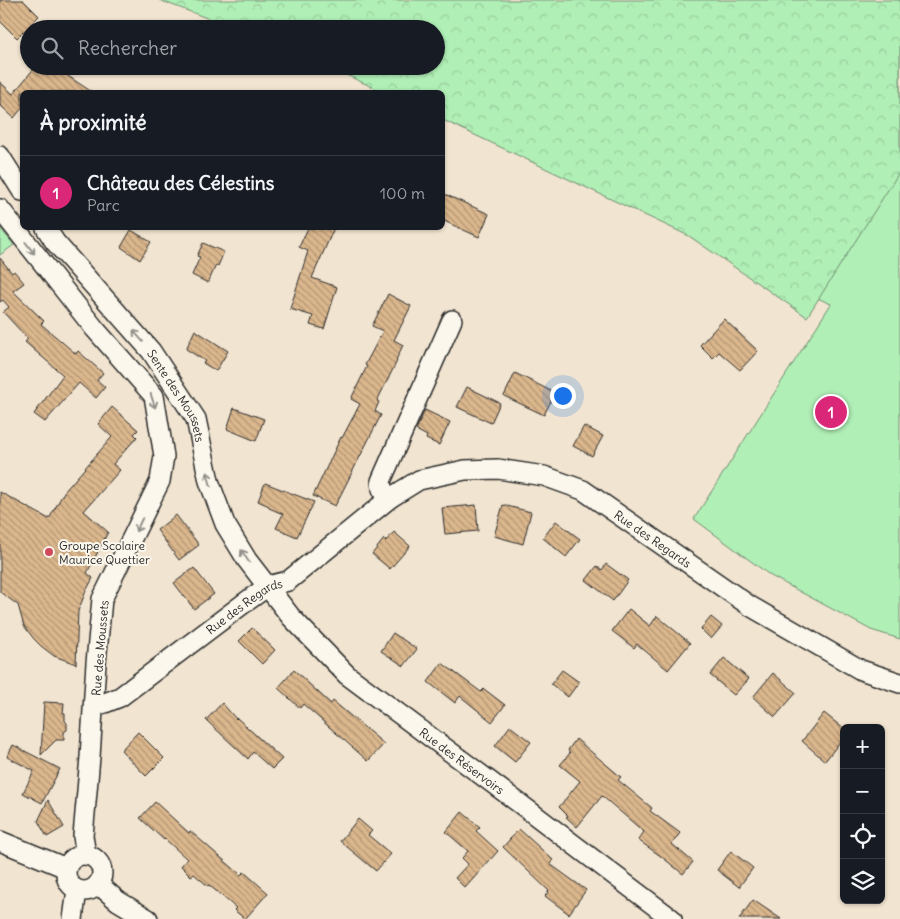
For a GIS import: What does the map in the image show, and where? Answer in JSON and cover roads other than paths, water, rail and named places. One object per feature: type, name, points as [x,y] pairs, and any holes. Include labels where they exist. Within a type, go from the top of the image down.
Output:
[{"type":"street","points":[[0,156],[20,188]]},
{"type":"street","name":"Rue des Moussets","points":[[0,209],[95,329],[154,396],[164,456],[160,481],[102,600],[83,836],[86,855]]},
{"type":"street","name":"Sente des Moussets","points":[[47,230],[55,242],[151,351],[196,418],[208,481],[225,524],[247,560],[268,586]]},
{"type":"street","points":[[390,498],[382,489],[381,481],[452,320]]},
{"type":"street","name":"Rue des Regards","points":[[94,706],[120,696],[268,586],[288,581],[390,498],[419,480],[465,470],[498,469],[544,476],[583,490],[750,606],[861,670],[900,683]]},
{"type":"street","name":"Rue des Réservoirs","points":[[268,586],[291,617],[347,675],[672,919]]},
{"type":"street","points":[[0,841],[66,868]]},
{"type":"street","points":[[86,855],[93,857],[99,862],[102,877],[92,889],[85,891],[77,890],[68,881],[66,868],[74,858],[86,855]]},
{"type":"street","points":[[98,884],[118,901],[148,919]]},
{"type":"street","points":[[73,919],[77,890]]},
{"type":"place","name":"Château des Célestins","points":[[831,412]]},
{"type":"place","name":"Groupe Scolaire Maurice Quettier","points":[[49,552]]}]
